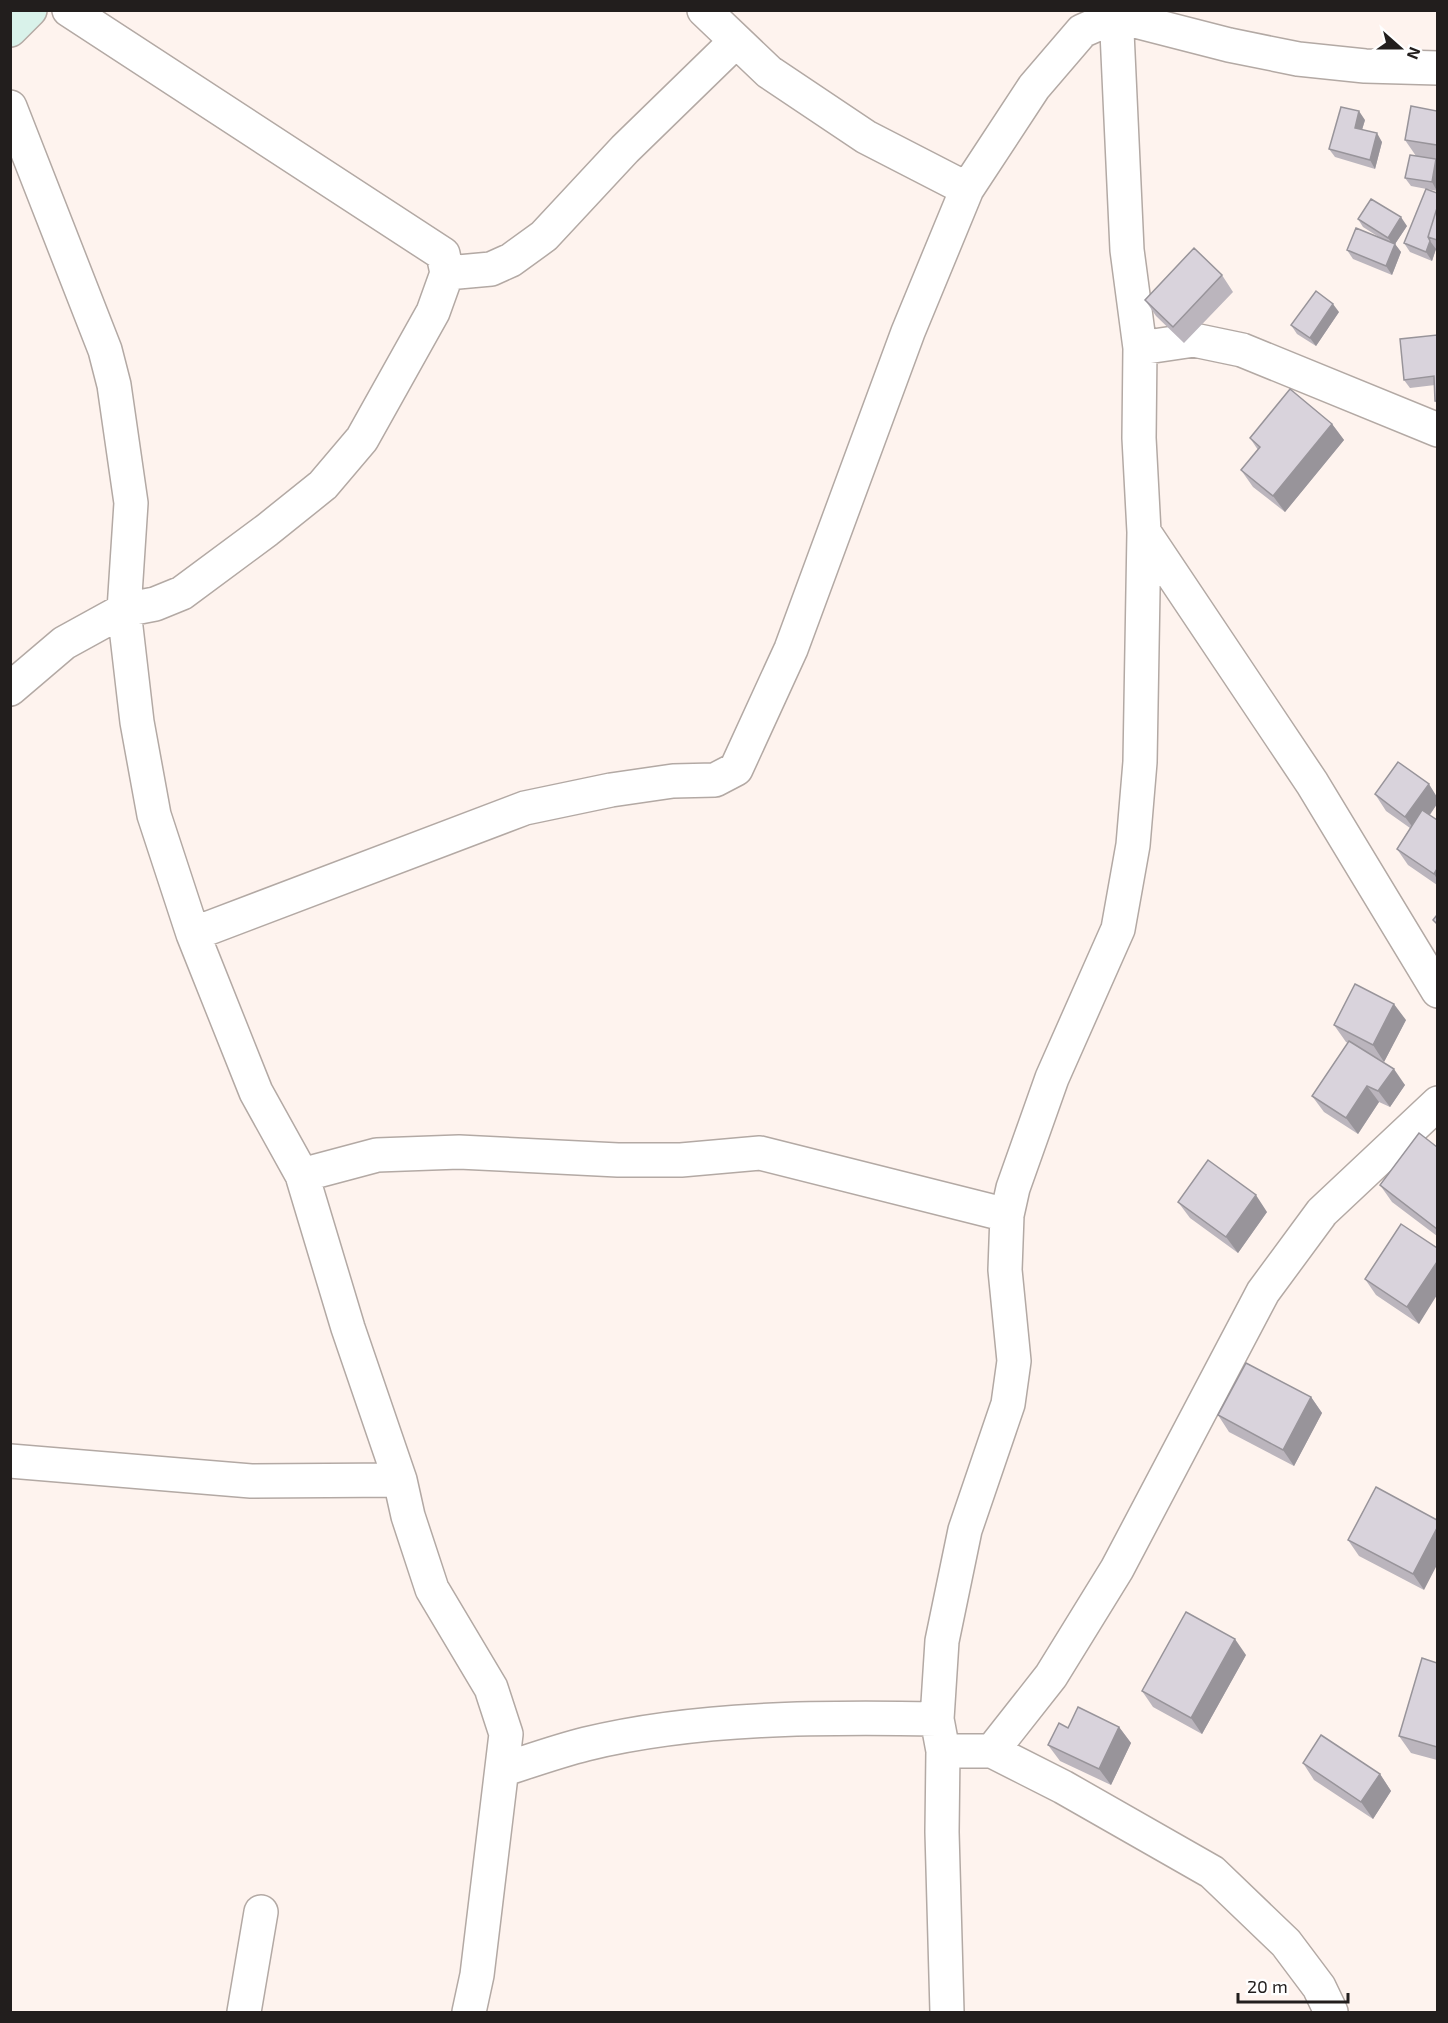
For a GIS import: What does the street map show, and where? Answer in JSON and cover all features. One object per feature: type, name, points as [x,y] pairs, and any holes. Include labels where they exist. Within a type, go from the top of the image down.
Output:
[{"type":"street","points":[[10,30],[30,10]]},
{"type":"street","points":[[10,689],[64,643],[124,610],[155,604],[182,593],[323,485],[362,439],[434,312],[447,273],[443,254],[69,10]]},
{"type":"street","points":[[704,10],[769,72],[866,137],[967,189]]},
{"type":"street","points":[[193,934],[525,808],[611,790],[673,781],[715,780],[736,769],[791,649],[908,332],[967,189],[1034,87],[1058,56],[1082,31],[1116,13],[1229,45],[1298,59],[1365,66],[1437,68]]},
{"type":"street","points":[[947,2013],[942,1832],[943,1751],[937,1719],[942,1641],[965,1530],[1008,1404],[1014,1361],[1005,1270],[1007,1215],[1013,1188],[1052,1078],[1118,929],[1133,845],[1140,762],[1144,532],[1139,438],[1140,348],[1127,250],[1116,13]]},
{"type":"street","points":[[447,273],[491,269],[511,260],[544,236],[625,149],[736,41]]},
{"type":"street","points":[[10,107],[105,350],[114,386],[131,503],[124,610],[137,722],[154,815],[193,934],[256,1092],[302,1175],[348,1328],[400,1479],[408,1516],[432,1589],[491,1689],[506,1734],[477,1975],[469,2013]]},
{"type":"street","points":[[1140,348],[1194,340],[1242,350],[1437,430]]},
{"type":"street","points":[[1144,532],[1312,783],[1437,991]]},
{"type":"street","points":[[992,1751],[1051,1676],[1117,1569],[1263,1292],[1322,1212],[1437,1103]]},
{"type":"street","points":[[302,1175],[377,1155],[459,1152],[618,1160],[681,1160],[760,1153],[1007,1215]]},
{"type":"street","points":[[10,1461],[251,1481],[400,1479]]},
{"type":"street","points":[[502,1770],[586,1744],[684,1728],[820,1717],[937,1719]]},
{"type":"street","points":[[943,1751],[992,1751],[1063,1787],[1212,1872],[1286,1943],[1318,1987],[1331,2013]]},
{"type":"street","points":[[244,2013],[261,1912]]},
{"type":"building","points":[[1411,106],[1437,111],[1437,145],[1405,140]]},
{"type":"building","points":[[1341,107],[1359,111],[1355,128],[1377,133],[1370,160],[1329,149]]},
{"type":"building","points":[[1410,155],[1436,159],[1432,182],[1405,178]]},
{"type":"building","points":[[1426,189],[1437,193],[1437,208],[1426,252],[1404,243]]},
{"type":"building","points":[[1371,199],[1401,217],[1388,238],[1358,219]]},
{"type":"building","points":[[1437,208],[1437,240],[1428,237]]},
{"type":"building","points":[[1356,228],[1395,244],[1386,266],[1347,250]]},
{"type":"building","points":[[1194,248],[1222,275],[1173,327],[1145,300]]},
{"type":"building","points":[[1316,291],[1333,304],[1310,338],[1291,325]]},
{"type":"building","points":[[1437,335],[1437,401],[1435,401],[1434,376],[1404,380],[1400,339]]},
{"type":"building","points":[[1290,389],[1332,424],[1273,496],[1241,470],[1260,447],[1250,438]]},
{"type":"building","points":[[1398,762],[1429,784],[1405,817],[1375,794]]},
{"type":"building","points":[[1422,810],[1437,820],[1437,869],[1434,874],[1397,849]]},
{"type":"building","points":[[1355,984],[1394,1004],[1373,1045],[1334,1025]]},
{"type":"building","points":[[1349,1041],[1394,1069],[1378,1091],[1367,1086],[1346,1118],[1312,1096]]},
{"type":"building","points":[[1419,1133],[1437,1147],[1437,1229],[1380,1185]]},
{"type":"building","points":[[1208,1160],[1256,1195],[1226,1237],[1178,1202]]},
{"type":"building","points":[[1401,1224],[1437,1248],[1437,1262],[1407,1307],[1365,1279]]},
{"type":"building","points":[[1246,1363],[1311,1397],[1283,1450],[1218,1415]]},
{"type":"building","points":[[1376,1487],[1437,1520],[1437,1528],[1413,1574],[1348,1540]]},
{"type":"building","points":[[1186,1612],[1235,1639],[1191,1718],[1142,1691]]},
{"type":"building","points":[[1422,1658],[1437,1663],[1437,1747],[1399,1736]]},
{"type":"building","points":[[1078,1707],[1119,1727],[1099,1769],[1048,1745],[1059,1723],[1068,1728]]},
{"type":"building","points":[[1321,1735],[1380,1774],[1361,1802],[1303,1763]]}]
